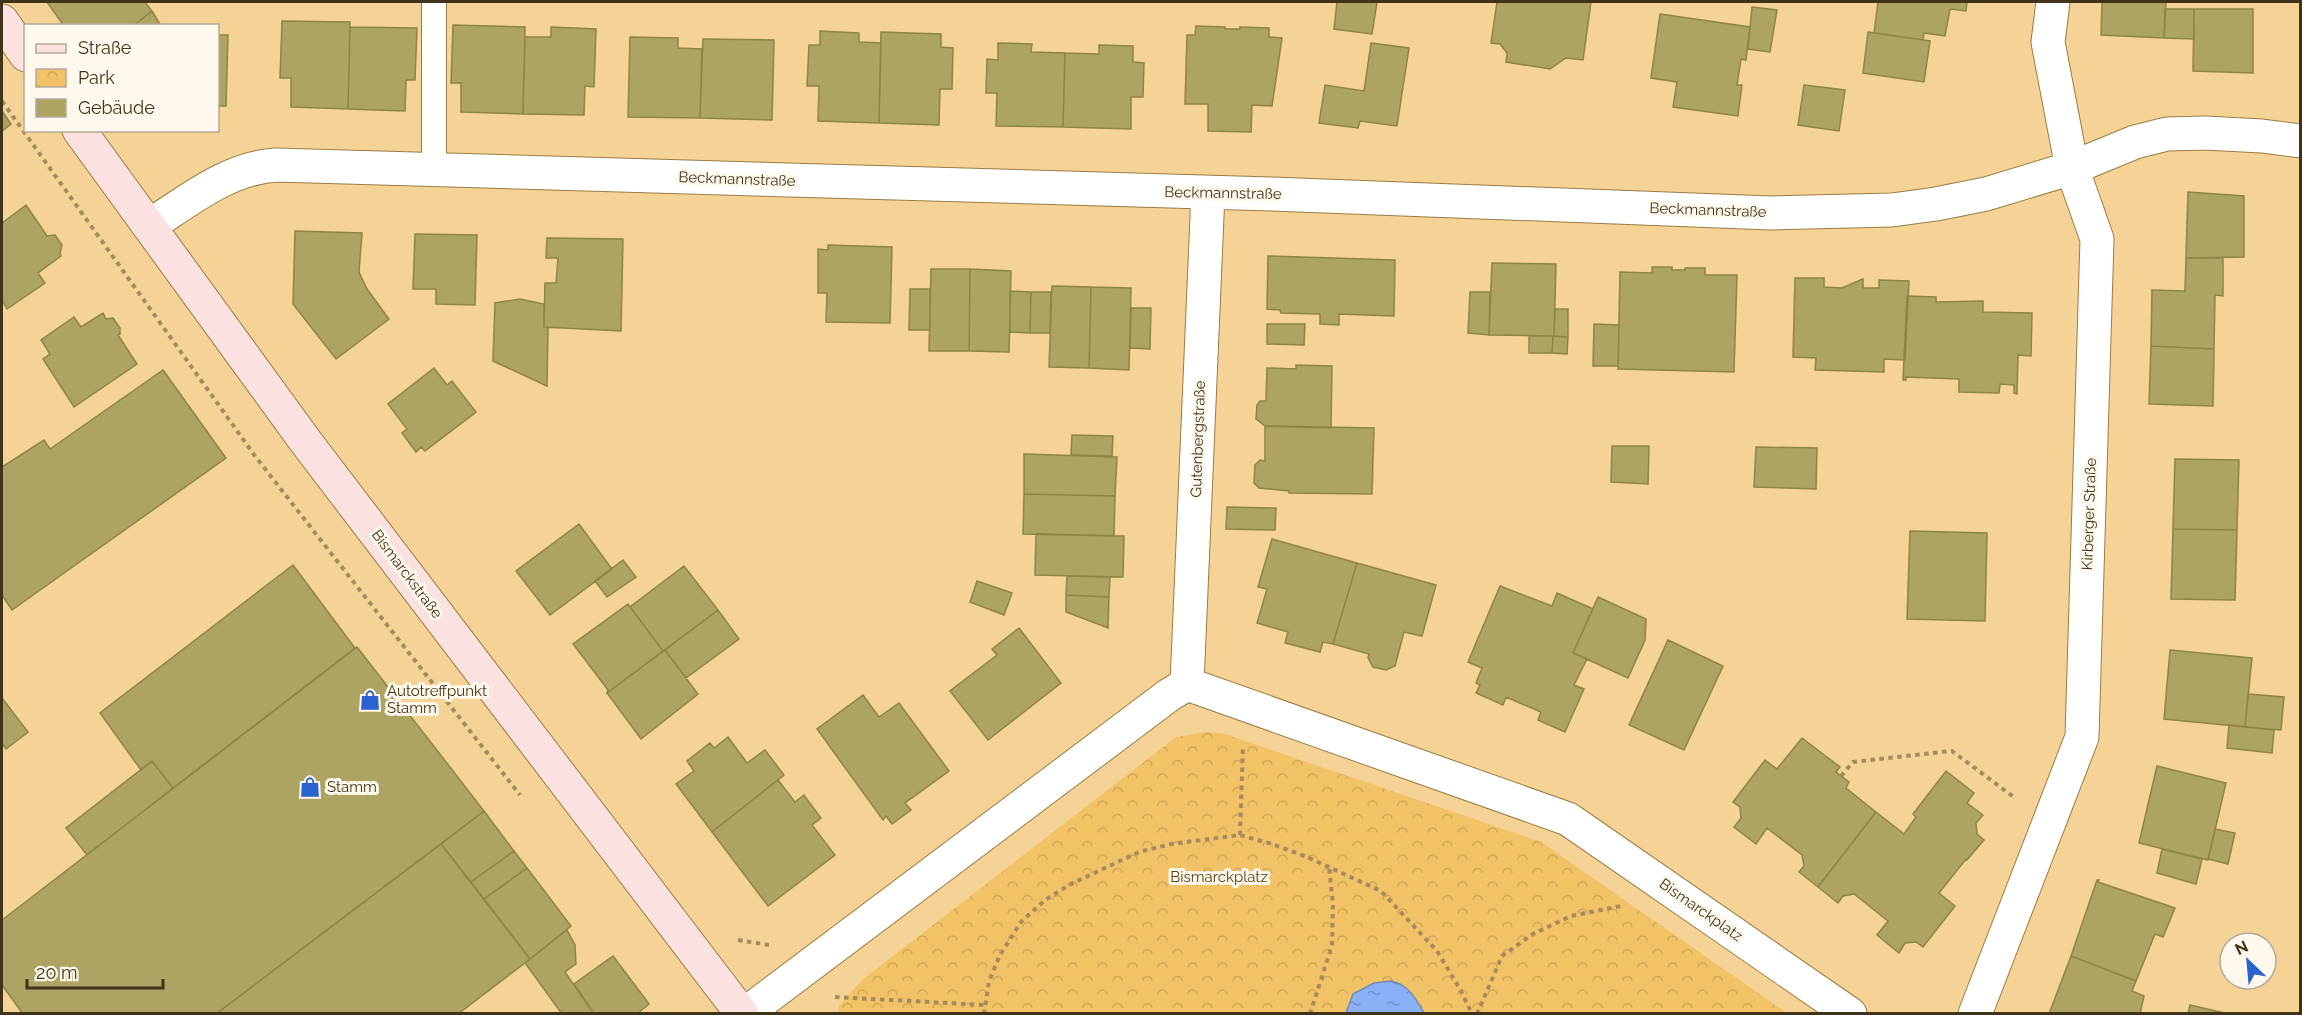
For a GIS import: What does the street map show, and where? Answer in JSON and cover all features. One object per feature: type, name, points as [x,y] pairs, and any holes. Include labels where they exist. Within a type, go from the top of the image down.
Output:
[{"type":"main road","points":[[2,21],[24,52]]},
{"type":"main road","name":"Bismarckstraße","points":[[80,132],[306,442],[743,1014]]},
{"type":"street","name":"Kirberger Straße","points":[[1975,1014],[2082,736],[2097,239],[2072,168],[2048,42],[2053,2]]},
{"type":"street","name":"Beckmannstraße","points":[[149,226],[220,181],[259,166],[1208,193],[1772,213],[1892,210],[1936,204],[1986,194],[2072,168],[2135,142],[2167,134],[2228,134],[2301,141]]},
{"type":"street","name":"Gutenbergstraße","points":[[1187,684],[1208,193]]},
{"type":"street","name":"Bismarckplatz","points":[[1187,684],[1568,819],[1850,1014]]},
{"type":"street","points":[[743,1014],[1159,702],[1187,684]]},
{"type":"lane","points":[[434,2],[434,170]]},
{"type":"path","points":[[2,101],[24,132]]},
{"type":"path","points":[[24,132],[255,456],[525,801]]},
{"type":"path","points":[[1240,835],[1245,704]]},
{"type":"path","points":[[1841,776],[1853,762],[1952,751],[2049,823]]},
{"type":"path","points":[[984,1014],[989,981],[1000,955],[1021,922],[1046,900],[1069,885],[1139,852],[1180,843],[1240,835],[1272,844],[1329,866],[1381,891],[1437,951],[1472,1014]]},
{"type":"path","points":[[1310,1014],[1332,945],[1333,904],[1329,866]]},
{"type":"path","points":[[1477,1014],[1502,956],[1533,934],[1571,916],[1616,909],[1665,885]]},
{"type":"path","points":[[836,997],[984,1005]]},
{"type":"green space","name":"Bismarckplatz","points":[[1206,732],[1225,734],[1541,842],[1787,1013],[839,1014],[839,1006],[862,980],[1176,737]]},
{"type":"water","points":[[1391,981],[1407,989],[1424,1013],[1346,1013],[1353,994],[1374,983]]},
{"type":"building","points":[[47,2],[145,2],[152,11],[136,24],[63,24]]},
{"type":"building","points":[[1337,2],[1377,2],[1372,34],[1334,29]]},
{"type":"building","points":[[1497,2],[1591,2],[1583,60],[1566,58],[1550,69],[1506,62],[1507,53],[1500,44],[1491,43]]},
{"type":"building","points":[[1878,2],[1967,2],[1966,11],[1950,9],[1945,36],[1924,33],[1923,40],[1874,33]]},
{"type":"building","points":[[2102,2],[2166,2],[2164,38],[2101,35]]},
{"type":"building","points":[[1752,7],[1777,10],[1770,52],[1748,49]]},
{"type":"building","points":[[2165,9],[2194,9],[2194,39],[2164,38]]},
{"type":"building","points":[[2194,9],[2253,9],[2253,73],[2193,71]]},
{"type":"building","points":[[152,11],[160,24],[136,24]]},
{"type":"building","points":[[1660,14],[1750,27],[1746,60],[1741,59],[1737,85],[1742,85],[1738,116],[1673,107],[1677,82],[1651,78]]},
{"type":"building","points":[[282,21],[350,22],[348,109],[291,107],[291,78],[280,78]]},
{"type":"building","points":[[453,25],[525,27],[523,114],[461,112],[461,83],[451,83]]},
{"type":"building","points":[[1196,26],[1225,27],[1225,29],[1269,28],[1269,37],[1282,38],[1272,106],[1252,105],[1251,132],[1208,131],[1208,104],[1185,104],[1187,35],[1195,35]]},
{"type":"building","points":[[350,27],[417,28],[415,80],[406,80],[405,111],[348,109]]},
{"type":"building","points":[[551,27],[596,29],[594,87],[585,86],[584,115],[523,114],[525,37],[551,37]]},
{"type":"building","points":[[820,31],[859,33],[859,42],[881,43],[879,123],[818,121],[819,86],[807,86],[809,45],[820,45]]},
{"type":"building","points":[[881,32],[941,34],[941,47],[953,48],[952,89],[940,89],[939,125],[879,123]]},
{"type":"building","points":[[1868,32],[1930,41],[1924,82],[1863,73]]},
{"type":"building","points":[[219,35],[228,35],[226,106],[219,106]]},
{"type":"building","points":[[630,37],[678,38],[678,48],[702,49],[700,118],[628,117]]},
{"type":"building","points":[[703,39],[774,40],[772,120],[700,118]]},
{"type":"building","points":[[998,43],[1032,44],[1031,52],[1065,53],[1063,127],[996,126],[997,93],[986,93],[987,59],[998,60]]},
{"type":"building","points":[[1371,43],[1409,48],[1397,126],[1360,121],[1358,128],[1319,123],[1325,85],[1364,91]]},
{"type":"building","points":[[1099,45],[1133,46],[1133,62],[1144,63],[1143,97],[1131,97],[1131,129],[1063,127],[1065,53],[1099,54]]},
{"type":"building","points":[[1804,85],[1845,90],[1839,131],[1798,125]]},
{"type":"building","points":[[2,111],[11,124],[2,131]]},
{"type":"building","points":[[2188,192],[2244,196],[2244,257],[2186,258]]},
{"type":"building","points":[[26,205],[47,236],[55,235],[62,245],[61,256],[38,273],[45,283],[7,309],[2,300],[2,223]]},
{"type":"building","points":[[295,231],[362,233],[359,272],[367,289],[389,319],[336,359],[293,304]]},
{"type":"building","points":[[415,234],[477,235],[475,305],[436,304],[436,289],[413,289]]},
{"type":"building","points":[[547,238],[623,239],[621,331],[544,327],[545,283],[556,283],[558,258],[546,258]]},
{"type":"building","points":[[828,245],[892,247],[890,323],[826,322],[827,293],[818,293],[818,249],[828,250]]},
{"type":"building","points":[[1268,256],[1395,260],[1394,316],[1339,314],[1339,325],[1320,324],[1320,314],[1281,313],[1280,310],[1267,309]]},
{"type":"building","points":[[2186,258],[2223,258],[2223,296],[2215,295],[2214,349],[2151,346],[2152,290],[2185,291]]},
{"type":"building","points":[[1492,263],[1556,264],[1554,336],[1489,335]]},
{"type":"building","points":[[1652,267],[1672,267],[1672,270],[1705,268],[1705,275],[1737,275],[1734,372],[1618,369],[1620,272],[1652,273]]},
{"type":"building","points":[[931,269],[970,269],[969,351],[929,351]]},
{"type":"building","points":[[970,269],[1011,271],[1009,352],[969,351]]},
{"type":"building","points":[[1795,278],[1824,278],[1824,287],[1842,288],[1863,279],[1863,288],[1879,288],[1879,280],[1909,281],[1905,360],[1884,359],[1884,372],[1815,370],[1816,358],[1793,357]]},
{"type":"building","points":[[1052,286],[1091,287],[1089,368],[1049,367]]},
{"type":"building","points":[[1091,287],[1131,288],[1129,370],[1089,368]]},
{"type":"building","points":[[910,289],[930,289],[930,330],[909,330]]},
{"type":"building","points":[[1010,291],[1031,292],[1030,333],[1010,332]]},
{"type":"building","points":[[1031,292],[1051,292],[1050,333],[1030,333]]},
{"type":"building","points":[[1470,292],[1490,292],[1489,335],[1468,333]]},
{"type":"building","points":[[1907,296],[1936,297],[1936,302],[1983,301],[1983,312],[2032,313],[2031,356],[2018,355],[2017,394],[2014,393],[2014,385],[2000,384],[1999,393],[1959,392],[1959,379],[1906,377],[1906,380],[1903,380]]},
{"type":"building","points":[[520,299],[544,304],[544,327],[548,328],[547,386],[493,361],[495,303]]},
{"type":"building","points":[[1131,308],[1151,308],[1150,349],[1130,348]]},
{"type":"building","points":[[1555,309],[1568,309],[1568,337],[1554,336]]},
{"type":"building","points":[[103,313],[106,319],[113,318],[120,328],[118,335],[137,364],[74,407],[43,359],[50,354],[41,340],[74,317],[81,327]]},
{"type":"building","points":[[1267,324],[1305,324],[1304,345],[1267,344]]},
{"type":"building","points":[[1594,324],[1619,325],[1618,366],[1593,366]]},
{"type":"building","points":[[1529,336],[1553,336],[1552,353],[1529,353]]},
{"type":"building","points":[[1553,336],[1568,337],[1567,354],[1552,353]]},
{"type":"building","points":[[2151,346],[2214,349],[2213,406],[2149,404]]},
{"type":"building","points":[[1296,365],[1332,366],[1331,428],[1265,426],[1256,419],[1257,405],[1260,401],[1266,401],[1267,368],[1296,369]]},
{"type":"building","points":[[434,368],[447,385],[452,381],[476,412],[425,451],[421,447],[416,452],[402,433],[407,429],[388,404]]},
{"type":"building","points":[[163,370],[226,458],[12,610],[2,595],[2,467],[44,440],[50,449]]},
{"type":"building","points":[[1265,426],[1374,428],[1372,494],[1289,493],[1289,491],[1259,488],[1254,483],[1255,465],[1260,460],[1265,461]]},
{"type":"building","points":[[1072,435],[1113,436],[1112,456],[1071,455]]},
{"type":"building","points":[[1612,446],[1649,446],[1648,484],[1611,482]]},
{"type":"building","points":[[1756,447],[1817,448],[1816,489],[1754,487]]},
{"type":"building","points":[[1024,454],[1117,457],[1115,496],[1024,494]]},
{"type":"building","points":[[2175,459],[2239,460],[2237,530],[2173,529]]},
{"type":"building","points":[[1024,494],[1115,496],[1114,536],[1023,534]]},
{"type":"building","points":[[1227,507],[1276,508],[1275,530],[1226,529]]},
{"type":"building","points":[[579,524],[612,569],[550,615],[516,571]]},
{"type":"building","points":[[2173,529],[2237,530],[2235,600],[2171,599]]},
{"type":"building","points":[[1910,531],[1987,533],[1985,621],[1907,619]]},
{"type":"building","points":[[1036,534],[1124,536],[1123,577],[1035,575]]},
{"type":"building","points":[[1272,539],[1357,563],[1333,644],[1323,642],[1320,652],[1285,643],[1288,632],[1257,623],[1267,589],[1258,587]]},
{"type":"building","points":[[623,560],[636,577],[607,597],[595,581]]},
{"type":"building","points":[[1357,563],[1436,585],[1422,636],[1404,632],[1395,666],[1386,670],[1373,667],[1368,658],[1369,654],[1333,644]]},
{"type":"building","points":[[293,565],[355,648],[173,788],[152,761],[141,770],[100,713]]},
{"type":"building","points":[[684,566],[718,610],[663,651],[630,607]]},
{"type":"building","points":[[1067,576],[1110,577],[1109,597],[1066,595]]},
{"type":"building","points":[[977,581],[1012,593],[1004,615],[970,602]]},
{"type":"building","points":[[1500,586],[1552,606],[1557,593],[1593,609],[1573,653],[1587,659],[1574,685],[1584,689],[1565,732],[1538,720],[1541,712],[1506,697],[1503,705],[1476,693],[1480,685],[1476,683],[1482,668],[1468,662]]},
{"type":"building","points":[[1066,595],[1109,597],[1108,628],[1066,612]]},
{"type":"building","points":[[1598,597],[1646,619],[1645,640],[1628,678],[1573,653]]},
{"type":"building","points":[[628,604],[663,651],[607,693],[608,690],[573,644]]},
{"type":"building","points":[[718,610],[739,639],[686,678],[665,650]]},
{"type":"building","points":[[1019,628],[1061,683],[988,740],[950,691],[997,655],[992,649]]},
{"type":"building","points":[[1668,640],[1723,666],[1684,750],[1629,725]]},
{"type":"building","points":[[357,647],[484,811],[216,1014],[23,1014],[2,985],[2,920]]},
{"type":"building","points":[[665,650],[698,694],[641,739],[607,693]]},
{"type":"building","points":[[2170,650],[2252,658],[2245,727],[2164,719]]},
{"type":"building","points":[[2248,694],[2284,697],[2281,730],[2245,727]]},
{"type":"building","points":[[863,695],[879,717],[899,703],[949,771],[905,803],[911,810],[892,824],[886,816],[883,820],[817,729]]},
{"type":"building","points":[[2,698],[28,732],[6,749],[2,743]]},
{"type":"building","points":[[2229,725],[2274,730],[2272,753],[2227,748]]},
{"type":"building","points":[[728,737],[747,763],[765,750],[784,775],[712,832],[676,784],[694,771],[687,761],[710,743],[714,748]]},
{"type":"building","points":[[1802,738],[1840,767],[1836,772],[1849,782],[1846,788],[1876,812],[1818,887],[1799,872],[1804,866],[1802,855],[1767,828],[1756,844],[1734,827],[1741,818],[1740,807],[1733,802],[1765,760],[1777,769]]},
{"type":"building","points":[[152,761],[173,788],[87,855],[66,828]]},
{"type":"building","points":[[2157,766],[2226,783],[2208,860],[2139,843]]},
{"type":"building","points":[[1946,771],[1974,793],[1967,803],[1983,815],[1976,823],[1977,834],[1984,840],[1939,893],[1955,906],[1923,947],[1916,942],[1905,943],[1899,953],[1877,935],[1888,921],[1854,894],[1843,896],[1838,903],[1818,887],[1876,812],[1904,834],[1916,817],[1913,814]]},
{"type":"building","points":[[778,780],[795,802],[804,795],[821,818],[812,825],[835,855],[768,906],[712,832]]},
{"type":"building","points":[[484,811],[514,851],[471,882],[441,844]]},
{"type":"building","points":[[2215,829],[2235,833],[2228,864],[2208,859]]},
{"type":"building","points":[[441,844],[530,959],[458,1014],[216,1014]]},
{"type":"building","points":[[2162,849],[2202,859],[2196,884],[2157,873]]},
{"type":"building","points":[[514,851],[527,868],[484,899],[471,882]]},
{"type":"building","points":[[527,868],[571,926],[530,959],[484,899]]},
{"type":"building","points":[[2097,880],[2175,908],[2163,937],[2155,934],[2136,981],[2071,956]]},
{"type":"building","points":[[567,930],[575,945],[576,964],[565,972],[594,1014],[562,1014],[525,963]]},
{"type":"building","points":[[613,956],[649,1004],[637,1014],[594,1014],[574,984]]},
{"type":"building","points":[[2071,956],[2136,981],[2132,991],[2144,996],[2140,1014],[2049,1014]]},
{"type":"building","points":[[2190,1005],[2229,1014],[2188,1014]]},
{"type":"place","name":"Autotreffpunkt Stamm","points":[[370,700]]},
{"type":"place","name":"Stamm","points":[[310,787]]}]
